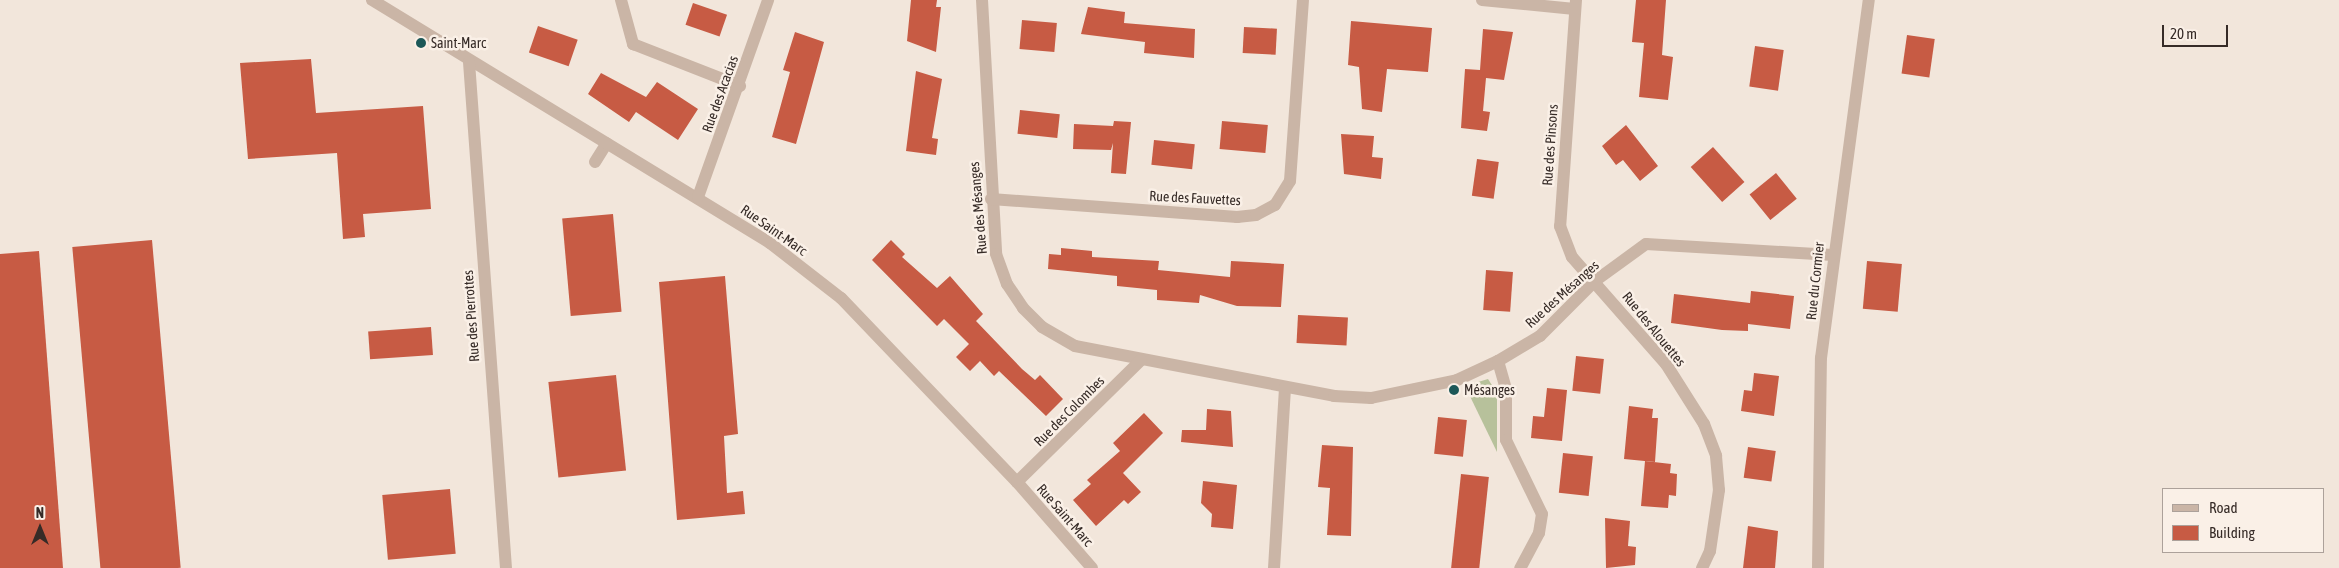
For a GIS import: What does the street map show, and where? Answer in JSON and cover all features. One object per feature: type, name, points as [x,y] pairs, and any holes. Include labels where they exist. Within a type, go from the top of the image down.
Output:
[{"type":"street","name":"Rue Saint-Marc","points":[[372,0],[390,5],[469,62],[698,197],[770,243],[841,298],[1017,482],[1092,568]]},
{"type":"street","points":[[621,0],[633,44],[740,86]]},
{"type":"street","name":"Rue des Acacias","points":[[698,197],[740,86],[768,0]]},
{"type":"street","name":"Rue des Mésanges","points":[[982,0],[991,199],[996,254],[1007,284],[1023,308],[1042,327],[1075,346],[1285,387],[1371,398],[1457,380],[1498,362],[1540,336],[1595,281],[1646,244],[1665,242],[1833,255]]},
{"type":"street","name":"Rue des Fauvettes","points":[[991,199],[1237,217],[1256,215],[1275,205],[1290,181],[1303,0]]},
{"type":"street","points":[[1482,0],[1575,4]]},
{"type":"street","name":"Rue du Cormier","points":[[1818,568],[1821,358],[1833,255],[1869,0]]},
{"type":"street","name":"Rue des Pinsons","points":[[1575,4],[1560,226],[1572,257],[1595,281]]},
{"type":"street","name":"Rue des Pierrottes","points":[[469,62],[506,568]]},
{"type":"street","points":[[595,162],[607,143]]},
{"type":"street","name":"Rue des Alouettes","points":[[1595,281],[1666,364],[1704,424],[1716,456],[1719,490],[1710,551],[1702,568]]},
{"type":"street","name":"Rue des Colombes","points":[[1017,482],[1141,360]]},
{"type":"street","points":[[1498,362],[1506,389],[1506,440],[1542,514],[1539,533],[1520,568]]},
{"type":"street","points":[[1274,568],[1285,387]]},
{"type":"green space","points":[[1488,379],[1497,393],[1497,452],[1465,386]]},
{"type":"building","points":[[911,0],[937,0],[936,7],[941,7],[936,52],[907,41]]},
{"type":"building","points":[[1636,0],[1666,0],[1662,55],[1673,57],[1668,100],[1639,97],[1644,43],[1632,42]]},
{"type":"building","points":[[693,3],[727,15],[720,36],[686,25]]},
{"type":"building","points":[[1088,7],[1125,12],[1124,23],[1195,29],[1194,58],[1144,53],[1145,42],[1081,34]]},
{"type":"building","points":[[1022,20],[1057,23],[1054,52],[1019,49]]},
{"type":"building","points":[[1351,21],[1432,28],[1428,72],[1387,69],[1382,112],[1362,109],[1359,67],[1348,65]]},
{"type":"building","points":[[538,26],[578,40],[569,66],[529,52]]},
{"type":"building","points":[[1244,27],[1277,29],[1276,55],[1243,53]]},
{"type":"building","points":[[1483,29],[1513,32],[1504,80],[1486,78],[1483,111],[1490,112],[1487,131],[1461,128],[1465,69],[1480,70]]},
{"type":"building","points":[[795,32],[824,42],[796,144],[772,137],[790,72],[783,70]]},
{"type":"building","points":[[1907,35],[1935,39],[1929,78],[1902,74]]},
{"type":"building","points":[[1755,46],[1784,50],[1778,91],[1749,87]]},
{"type":"building","points":[[311,59],[316,113],[423,106],[431,209],[363,214],[365,237],[343,239],[337,153],[248,159],[240,63]]},
{"type":"building","points":[[916,71],[942,79],[932,138],[938,139],[936,155],[906,151]]},
{"type":"building","points":[[601,73],[646,97],[657,82],[698,109],[678,140],[636,112],[629,122],[588,94]]},
{"type":"building","points":[[1020,110],[1060,114],[1057,138],[1017,134]]},
{"type":"building","points":[[1114,121],[1131,122],[1126,174],[1111,173],[1113,143],[1111,150],[1073,149],[1074,124],[1113,126]]},
{"type":"building","points":[[1222,121],[1268,125],[1265,153],[1220,149]]},
{"type":"building","points":[[1626,125],[1658,166],[1640,181],[1623,160],[1616,165],[1602,146]]},
{"type":"building","points":[[1341,134],[1374,136],[1372,157],[1383,158],[1381,179],[1344,174]]},
{"type":"building","points":[[1154,140],[1195,144],[1192,169],[1151,165]]},
{"type":"building","points":[[1713,147],[1744,182],[1722,202],[1691,167]]},
{"type":"building","points":[[1477,159],[1499,162],[1494,199],[1472,196]]},
{"type":"building","points":[[1776,173],[1797,199],[1770,220],[1750,194]]},
{"type":"building","points":[[613,214],[622,312],[571,316],[562,218]]},
{"type":"building","points":[[152,240],[181,568],[100,568],[72,247]]},
{"type":"building","points":[[891,240],[905,254],[902,257],[937,288],[950,276],[983,314],[976,321],[1022,369],[1035,380],[1040,375],[1063,399],[1046,416],[999,371],[994,376],[980,361],[970,371],[956,357],[969,344],[944,319],[937,326],[872,260]]},
{"type":"building","points":[[1061,248],[1092,251],[1092,257],[1159,261],[1158,270],[1230,277],[1231,261],[1284,264],[1281,307],[1237,306],[1200,295],[1199,303],[1157,300],[1157,290],[1117,286],[1117,276],[1048,269],[1049,254],[1061,255]]},
{"type":"building","points":[[39,251],[63,568],[0,568],[0,254]]},
{"type":"building","points":[[1867,261],[1902,264],[1898,312],[1863,309]]},
{"type":"building","points":[[1486,270],[1513,272],[1510,312],[1483,310]]},
{"type":"building","points":[[725,276],[738,434],[724,436],[727,493],[743,491],[745,514],[677,520],[659,282]]},
{"type":"building","points":[[1751,291],[1794,296],[1790,329],[1748,324],[1748,331],[1722,330],[1671,323],[1674,294],[1750,303]]},
{"type":"building","points":[[1298,315],[1348,318],[1346,346],[1297,343]]},
{"type":"building","points":[[431,327],[433,355],[370,359],[368,331]]},
{"type":"building","points":[[1576,356],[1604,359],[1600,394],[1572,391]]},
{"type":"building","points":[[1754,373],[1779,376],[1774,416],[1741,411],[1744,390],[1752,391]]},
{"type":"building","points":[[616,375],[626,470],[558,478],[548,382]]},
{"type":"building","points":[[1547,388],[1567,390],[1562,441],[1531,438],[1533,416],[1544,417]]},
{"type":"building","points":[[1629,406],[1653,409],[1652,418],[1658,418],[1655,462],[1624,459]]},
{"type":"building","points":[[1207,409],[1231,411],[1233,447],[1181,442],[1182,430],[1206,430]]},
{"type":"building","points":[[1144,413],[1163,433],[1123,473],[1141,492],[1128,504],[1124,500],[1096,526],[1073,500],[1091,484],[1087,480],[1120,451],[1113,443]]},
{"type":"building","points":[[1438,417],[1467,420],[1463,457],[1434,454]]},
{"type":"building","points":[[1322,445],[1353,447],[1351,536],[1327,535],[1330,488],[1318,487]]},
{"type":"building","points":[[1748,447],[1776,451],[1771,482],[1744,478]]},
{"type":"building","points":[[1563,453],[1593,456],[1589,496],[1559,493]]},
{"type":"building","points":[[1645,461],[1671,464],[1670,473],[1677,474],[1676,496],[1669,495],[1668,508],[1641,506]]},
{"type":"building","points":[[1461,474],[1489,477],[1479,568],[1451,568]]},
{"type":"building","points":[[1203,481],[1237,485],[1233,529],[1211,527],[1212,514],[1201,503]]},
{"type":"building","points":[[450,489],[456,554],[388,560],[382,495]]},
{"type":"building","points":[[1605,518],[1630,521],[1628,546],[1636,547],[1635,565],[1606,568]]},
{"type":"building","points":[[1748,526],[1778,531],[1775,568],[1743,568]]},
{"type":"place","name":"Saint-Marc","points":[[421,43]]},
{"type":"place","name":"Mésanges","points":[[1454,390]]}]
